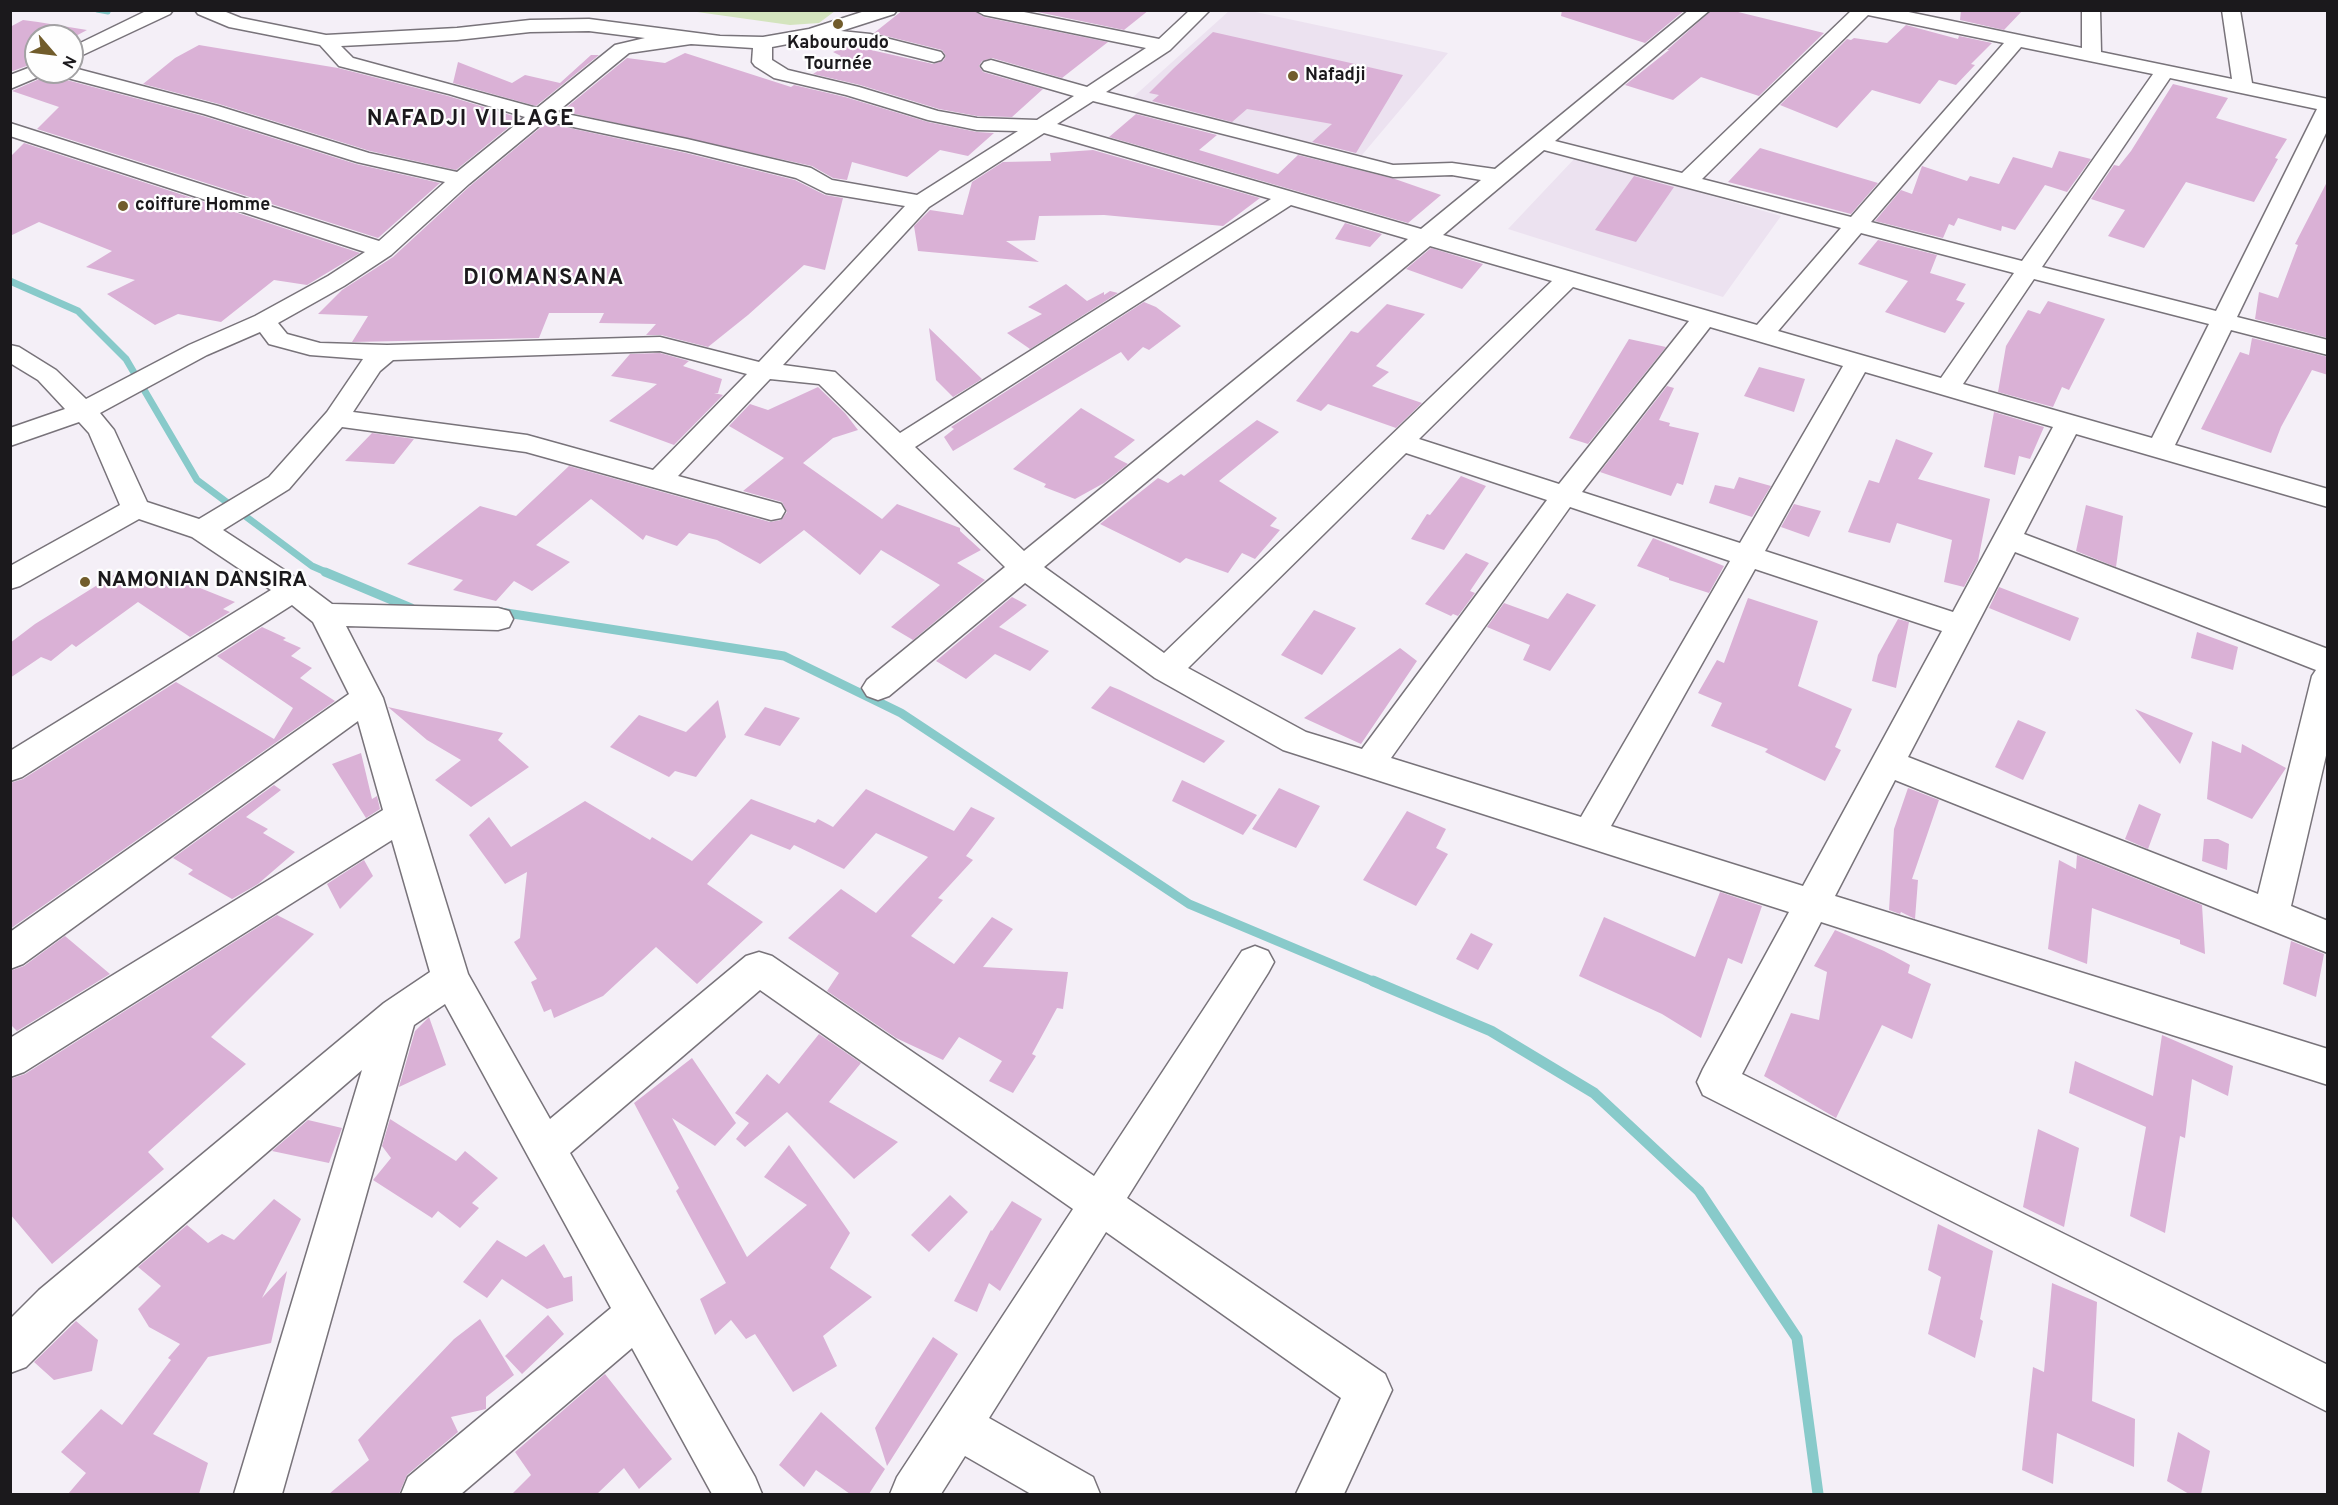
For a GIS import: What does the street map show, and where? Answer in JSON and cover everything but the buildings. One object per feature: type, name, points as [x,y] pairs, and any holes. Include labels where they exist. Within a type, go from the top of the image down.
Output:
[{"type":"street","points":[[84,48],[164,10]]},
{"type":"street","points":[[204,10],[236,23],[326,41],[457,34],[530,26],[589,25],[693,38],[762,43],[812,34],[888,10]]},
{"type":"street","points":[[236,23],[266,10]]},
{"type":"street","points":[[984,10],[1163,46]]},
{"type":"street","points":[[658,480],[764,371],[921,202],[1163,46],[1202,10]]},
{"type":"street","points":[[878,688],[1701,10]]},
{"type":"street","points":[[1687,181],[1863,10]]},
{"type":"street","points":[[1870,10],[1937,17],[2016,40],[2328,106],[2160,449]]},
{"type":"street","points":[[2091,10],[2092,56]]},
{"type":"street","points":[[2231,10],[2242,87]]},
{"type":"street","points":[[812,34],[870,40],[934,56]]},
{"type":"street","points":[[10,438],[82,412],[198,350],[264,321],[336,280],[383,250],[461,179],[622,50],[641,44],[693,38]]},
{"type":"street","points":[[1762,334],[2016,40]]},
{"type":"street","points":[[326,41],[346,62],[456,90],[516,109],[803,173],[826,186],[921,202]]},
{"type":"street","points":[[762,43],[762,62],[781,74],[852,91],[935,116],[977,124],[1041,126],[2328,498]]},
{"type":"street","points":[[991,66],[1090,94],[1393,171],[1452,169],[1499,176]]},
{"type":"street","points":[[1947,388],[2165,71]]},
{"type":"street","points":[[84,76],[211,110],[364,158],[461,179]]},
{"type":"street","points":[[10,83],[24,77]]},
{"type":"street","points":[[10,129],[383,250]]},
{"type":"street","points":[[1540,143],[2328,348]]},
{"type":"street","points":[[898,446],[1288,198]]},
{"type":"street","points":[[1166,670],[1569,279]]},
{"type":"street","points":[[1369,764],[1564,496],[1705,318]]},
{"type":"street","points":[[264,321],[278,339],[319,350],[387,353],[660,344],[764,371],[826,377],[1024,568],[1166,670],[1295,741],[2328,1067]]},
{"type":"street","points":[[10,352],[46,375],[101,430],[136,508],[202,530],[293,590],[325,615],[367,698],[451,979],[738,1494]]},
{"type":"street","points":[[202,530],[279,483],[336,418],[371,366],[387,353]]},
{"type":"street","points":[[1589,834],[1858,362]]},
{"type":"street","points":[[336,418],[527,444],[771,511]]},
{"type":"street","points":[[2069,423],[1717,1082],[2328,1389]]},
{"type":"street","points":[[1401,442],[1961,626]]},
{"type":"street","points":[[10,579],[136,508]]},
{"type":"street","points":[[2007,538],[2328,662]]},
{"type":"street","points":[[10,768],[293,590]]},
{"type":"street","points":[[325,615],[498,619]]},
{"type":"street","points":[[2271,915],[2318,762],[2328,676]]},
{"type":"street","points":[[10,954],[367,698]]},
{"type":"street","points":[[1887,763],[2328,937]]},
{"type":"street","points":[[10,1059],[402,816]]},
{"type":"street","points":[[914,1494],[1254,962]]},
{"type":"street","points":[[545,1149],[759,968],[1369,1390],[1320,1494]]},
{"type":"street","points":[[10,1351],[55,1306],[398,1015],[451,979]]},
{"type":"street","points":[[258,1494],[398,1015]]},
{"type":"street","points":[[425,1494],[638,1314]]},
{"type":"street","points":[[958,1426],[1076,1494]]},
{"type":"shaded area","name":"Nafadji","points":[[1229,11],[1251,11],[1448,53],[1362,155],[1131,99]]},
{"type":"shaded area","points":[[1576,157],[1781,216],[1723,297],[1508,229]]},
{"type":"green space","points":[[835,10],[819,23],[790,25],[690,11]]},
{"type":"waterway","points":[[97,10],[108,12]]},
{"type":"waterway","points":[[10,281],[78,311],[126,359],[197,480],[312,566],[328,573]]},
{"type":"waterway","points":[[325,572],[411,608]]},
{"type":"waterway","points":[[500,612],[784,656],[901,713],[1189,904],[1377,983]]},
{"type":"waterway","points":[[1373,981],[1491,1031],[1594,1093],[1699,1191],[1797,1338],[1818,1494]]},
{"type":"place","name":"Kabouroudo Tournée","points":[[838,24]]},
{"type":"place","name":"Nafadji","points":[[1293,76]]},
{"type":"place","name":"coiffure Homme","points":[[123,206]]},
{"type":"place","name":"NAMONIAN DANSIRA","points":[[85,582]]},
{"type":"district","name":"NAFADJI VILLAGE","points":[[471,121]]},
{"type":"district","name":"DIOMANSANA","points":[[544,280]]}]
